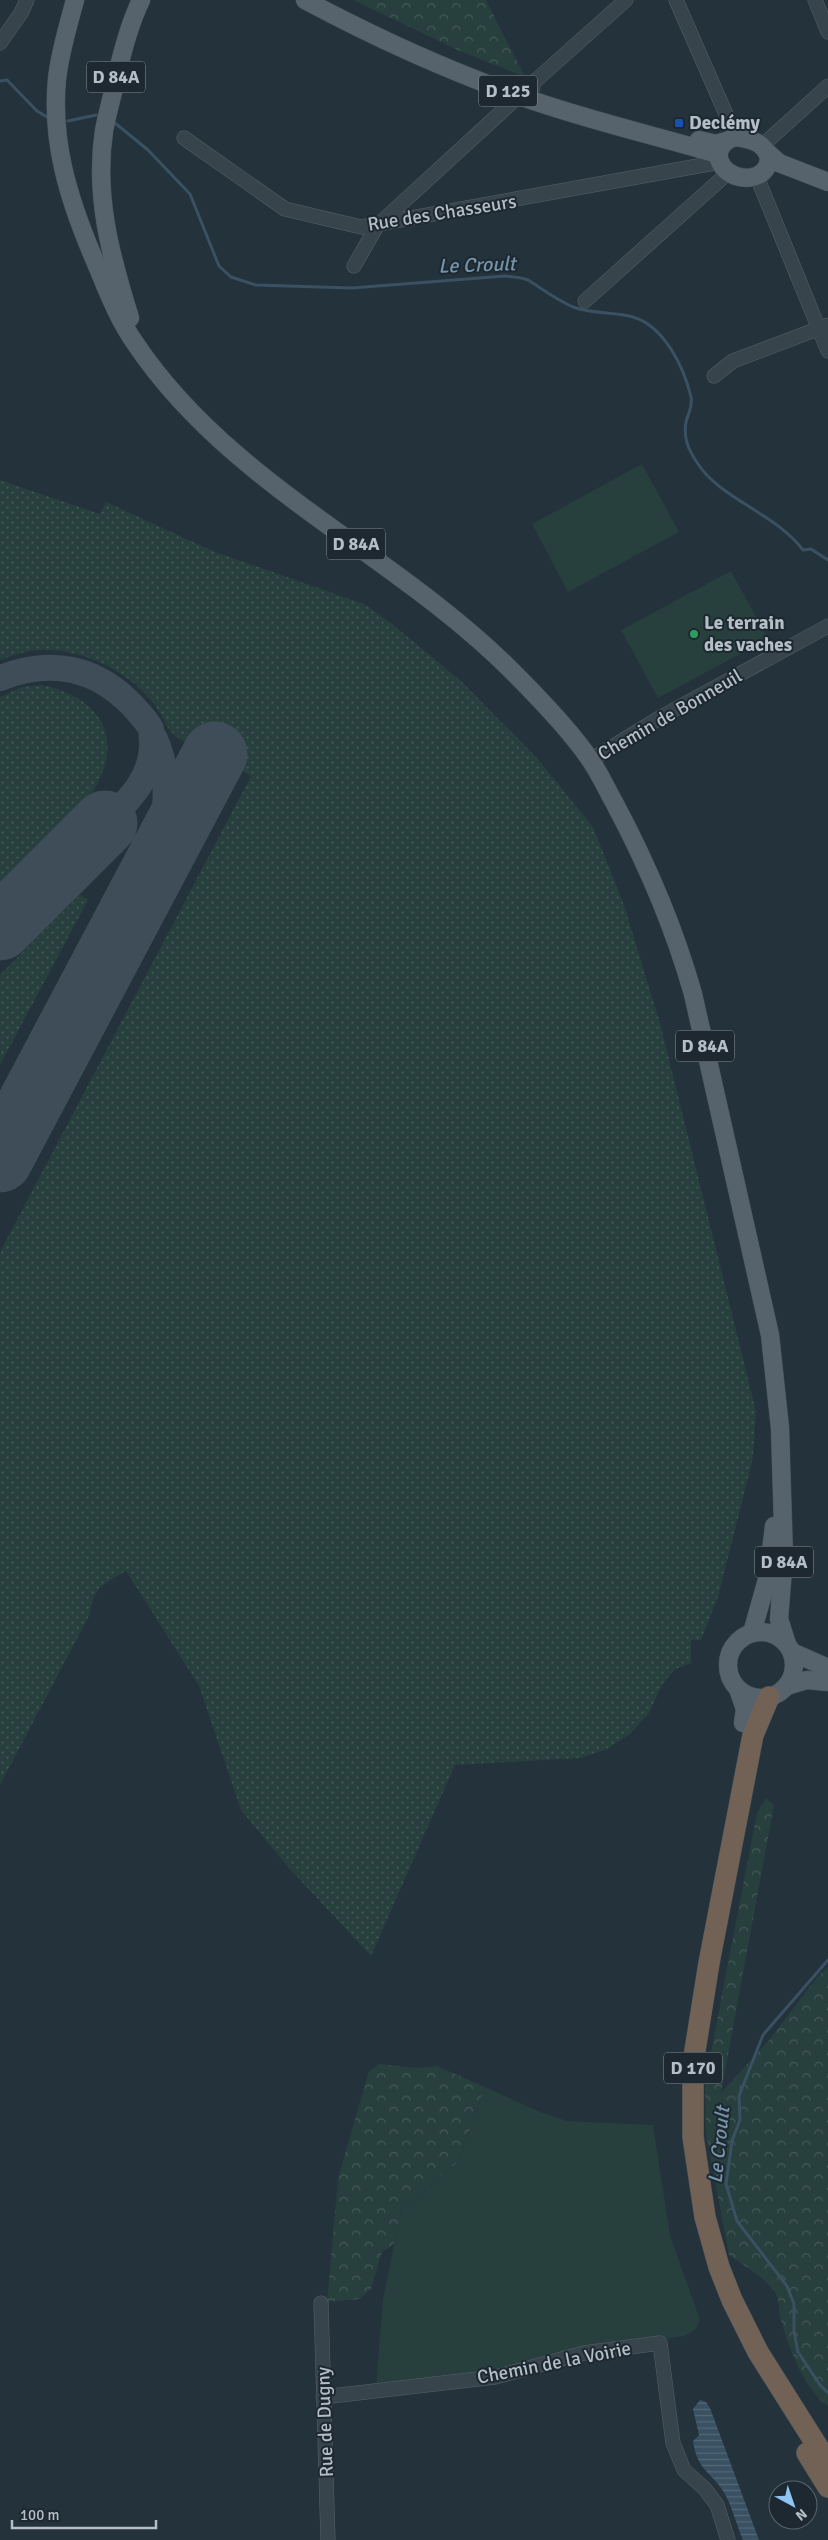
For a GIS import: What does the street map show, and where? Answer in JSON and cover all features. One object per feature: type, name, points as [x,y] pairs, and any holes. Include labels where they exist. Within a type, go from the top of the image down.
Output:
[{"type":"highway","name":"D 170","points":[[769,1697],[758,1721],[752,1742],[706,1983],[693,2063],[693,2137],[705,2217],[719,2267],[732,2300],[758,2352],[828,2463]]},
{"type":"highway","name":"D 170","points":[[743,1723],[683,2040],[679,2107],[680,2142],[690,2211],[721,2306],[758,2373],[828,2487]]},
{"type":"main road","name":"D 84A","points":[[75,0],[57,77],[57,136],[62,170],[82,230],[124,326],[178,400],[222,444],[445,610],[504,663],[591,760],[638,847],[664,906],[680,949],[693,994],[770,1335],[780,1428],[780,1478],[784,1557],[779,1618],[790,1648]]},
{"type":"main road","name":"D 84A","points":[[141,0],[128,33],[104,131],[101,196],[117,275],[132,322],[152,366]]},
{"type":"main road","name":"D 125","points":[[305,0],[404,50],[526,93],[716,154],[723,164]]},
{"type":"main road","name":"D 125","points":[[320,0],[413,44],[526,93],[584,107],[710,143],[719,144],[732,139]]},
{"type":"main road","points":[[732,139],[765,149],[779,163],[823,180],[777,171],[747,177],[723,164],[720,148],[732,139]]},
{"type":"main road","points":[[760,175],[768,166],[765,149]]},
{"type":"main road","name":"D 84A","points":[[559,723],[585,763],[612,798]]},
{"type":"main road","name":"D 84A","points":[[752,1632],[768,1576],[780,1478]]},
{"type":"main road","points":[[828,1668],[790,1648],[771,1633],[752,1632],[735,1644],[728,1662],[732,1682],[747,1695],[758,1698],[769,1697],[787,1686],[807,1680],[828,1682]]},
{"type":"main road","points":[[787,1686],[794,1670],[790,1648]]},
{"type":"main road","name":"D 170","points":[[738,1689],[744,1710],[743,1723]]},
{"type":"street","points":[[0,43],[22,13],[27,0]]},
{"type":"street","points":[[354,266],[377,226],[526,93],[534,82],[626,0]]},
{"type":"street","points":[[676,0],[732,139]]},
{"type":"street","points":[[815,0],[828,32]]},
{"type":"street","points":[[765,149],[828,86]]},
{"type":"street","name":"Rue des Chasseurs","points":[[184,138],[285,209],[361,227],[377,226],[723,164]]},
{"type":"street","points":[[585,301],[723,164]]},
{"type":"street","points":[[760,175],[823,327],[828,351]]},
{"type":"street","points":[[714,376],[733,361],[823,327]]},
{"type":"street","name":"Chemin de Bonneuil","points":[[591,760],[661,718],[828,626]]},
{"type":"street","name":"Rue de Dugny","points":[[321,2304],[328,2540]]},
{"type":"street","name":"Chemin de la Voirie","points":[[323,2397],[495,2377],[584,2353],[660,2343],[673,2443],[684,2470],[705,2489],[717,2505],[728,2540]]},
{"type":"green space","points":[[353,0],[486,0],[525,77],[462,52]]},
{"type":"green space","points":[[642,464],[679,532],[568,592],[532,524]]},
{"type":"green space","points":[[0,480],[100,514],[106,502],[215,552],[364,604],[391,623],[462,682],[537,758],[593,827],[624,905],[660,1023],[756,1411],[753,1458],[718,1597],[701,1640],[691,1640],[691,1663],[674,1670],[662,1685],[649,1713],[630,1734],[605,1750],[580,1758],[455,1765],[371,1956],[288,1867],[241,1810],[199,1686],[126,1571],[106,1583],[97,1592],[90,1614],[0,1785],[0,1252],[251,776],[173,734],[154,704],[139,688],[110,667],[78,654],[60,651],[25,652],[0,660]]},
{"type":"green space","name":"Le terrain des vaches","points":[[731,571],[768,639],[658,698],[621,630]]},
{"type":"green space","points":[[42,685],[79,699],[92,710],[102,723],[107,737],[107,754],[103,772],[93,791],[0,884],[0,697],[22,687]]},
{"type":"green space","points":[[80,895],[88,900],[0,1065],[0,975]]},
{"type":"green space","points":[[766,1798],[774,1805],[721,2093],[770,2039],[818,1976],[828,1967],[828,2406],[812,2390],[799,2368],[784,2331],[776,2294],[761,2278],[729,2255],[706,2134],[705,2083],[757,1813]]},
{"type":"green space","points":[[379,2064],[418,2068],[437,2066],[485,2087],[459,2161],[401,2210],[394,2244],[382,2252],[371,2289],[360,2299],[327,2302],[338,2178],[369,2071]]},
{"type":"green space","points":[[485,2087],[540,2112],[567,2121],[653,2125],[670,2235],[700,2320],[695,2330],[684,2336],[589,2349],[488,2370],[376,2387],[383,2299],[401,2210],[459,2161]]},
{"type":"water","points":[[700,2400],[706,2402],[710,2408],[759,2540],[743,2540],[726,2496],[698,2459],[693,2441],[699,2435],[693,2409]]},
{"type":"waterway","name":"Le Croult","points":[[0,81],[7,80],[37,111],[47,117]]},
{"type":"waterway","name":"Le Croult","points":[[68,121],[96,115]]},
{"type":"waterway","name":"Le Croult","points":[[115,123],[148,150],[190,194],[219,266],[231,277],[256,285],[352,288],[505,276],[517,277],[528,280],[555,298],[573,307],[588,311],[626,315],[644,322],[654,329],[671,349],[688,385],[691,407],[685,428],[686,439],[689,449],[708,477],[778,526],[803,550],[811,549],[828,560]]},
{"type":"waterway","name":"Le Croult","points":[[828,1960],[763,2035],[739,2096],[740,2120],[732,2141],[726,2184],[737,2221],[787,2286],[794,2304],[794,2332],[798,2352],[820,2385],[828,2393]]},
{"type":"taxiway","points":[[0,678],[18,672],[54,668],[87,674],[117,692],[132,705],[147,723],[151,730],[152,740],[152,753],[149,765],[131,797],[105,823]]},
{"type":"taxiway","points":[[151,875],[160,841],[166,790],[161,756],[155,739]]},
{"type":"runway","points":[[0,1160],[215,754]]},
{"type":"runway","points":[[0,928],[105,823]]},
{"type":"place","name":"Declémy","points":[[679,123]]},
{"type":"place","name":"Le terrain des vaches","points":[[694,634]]}]
